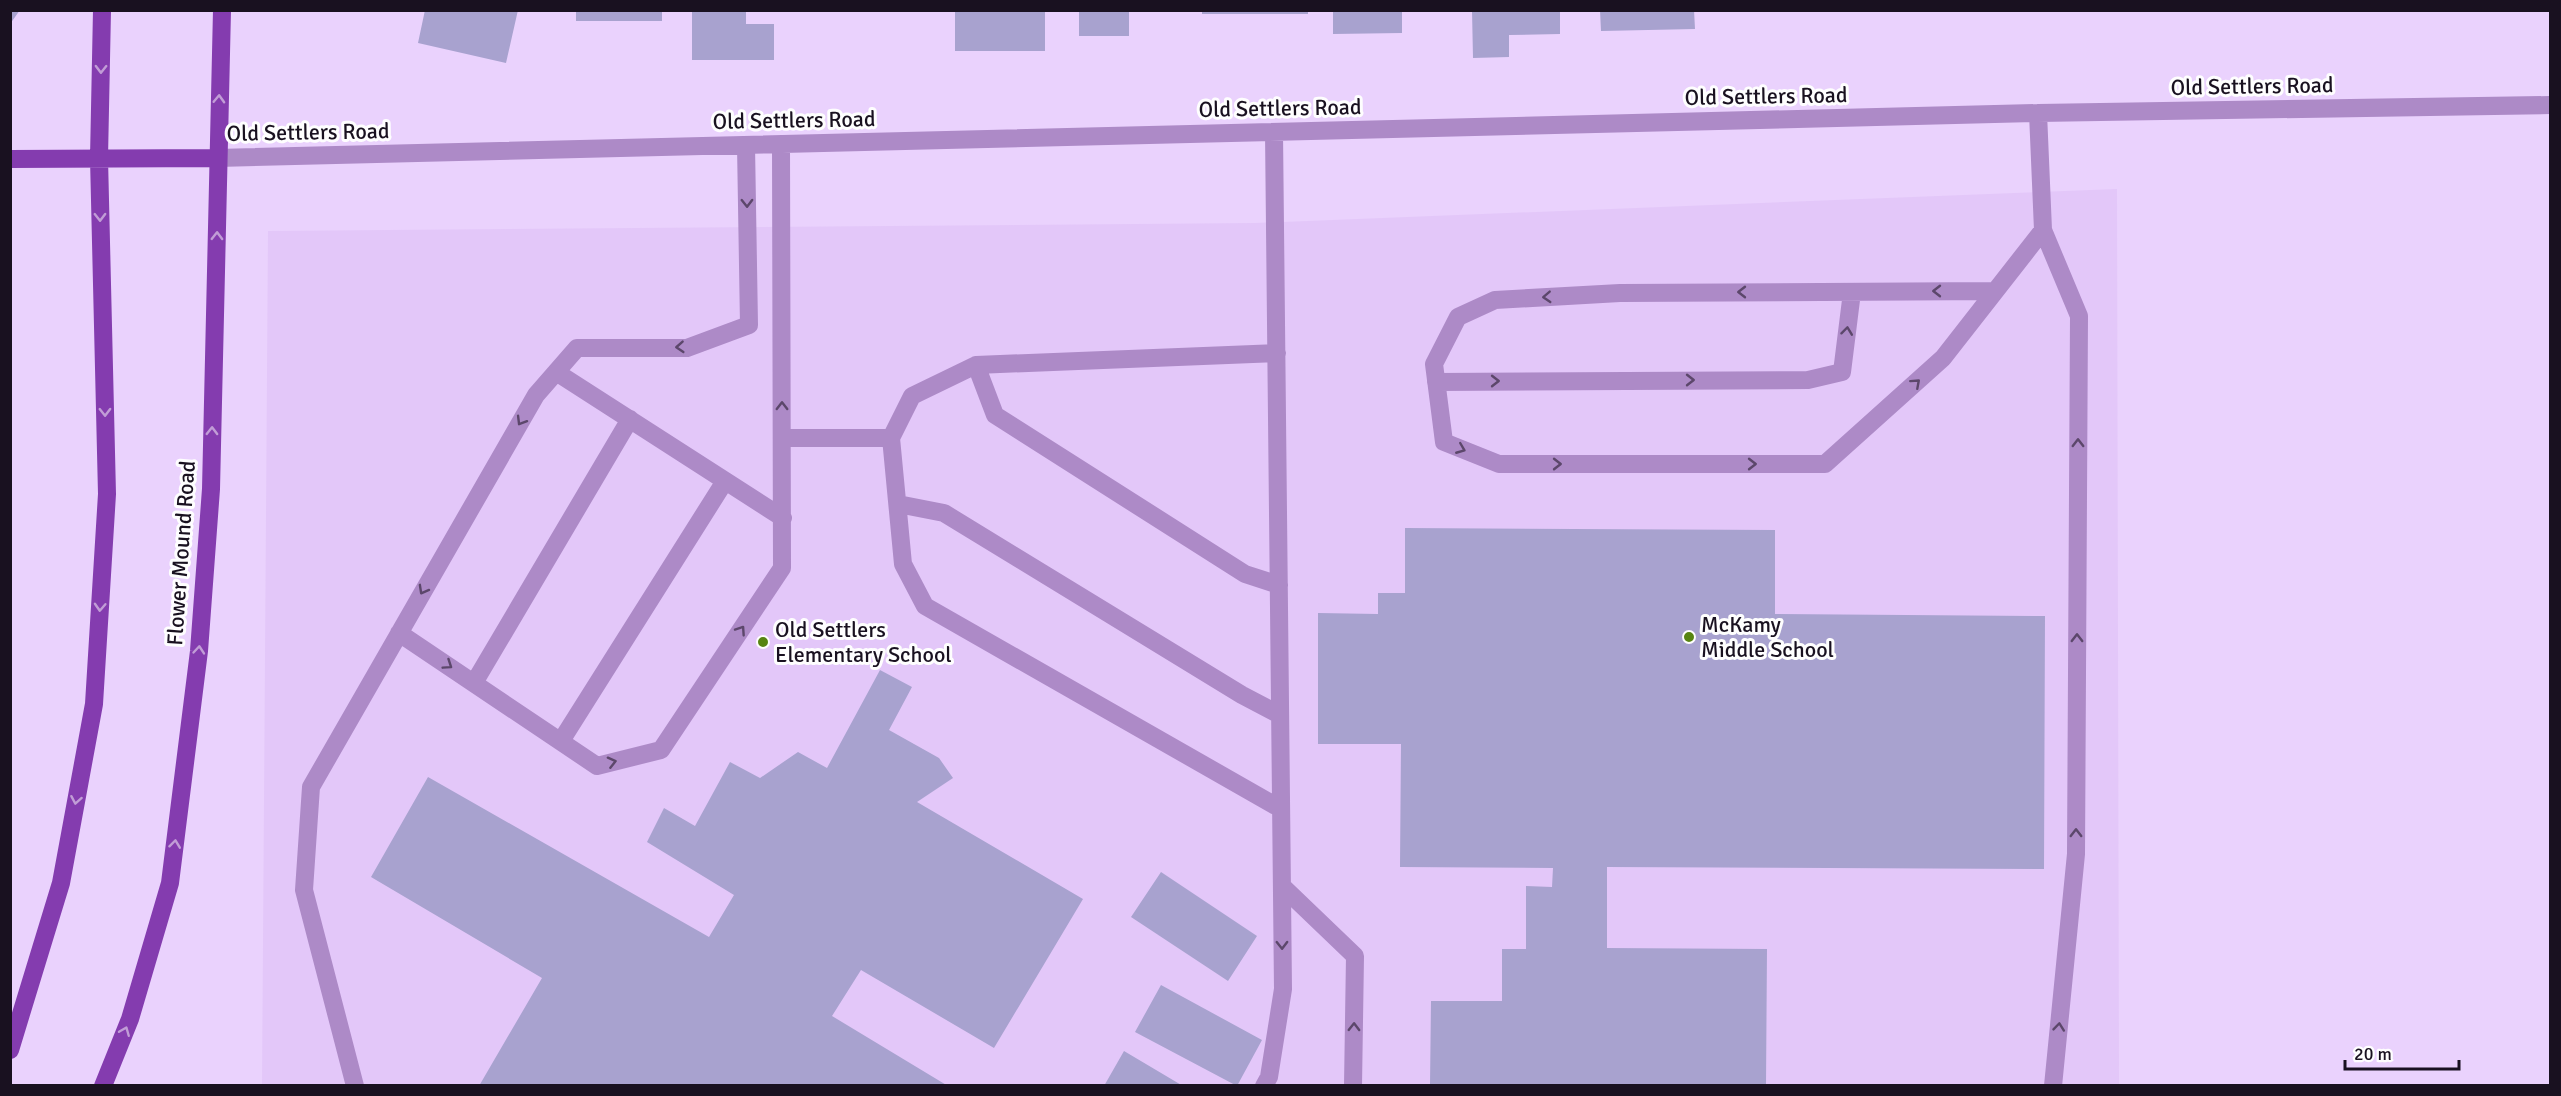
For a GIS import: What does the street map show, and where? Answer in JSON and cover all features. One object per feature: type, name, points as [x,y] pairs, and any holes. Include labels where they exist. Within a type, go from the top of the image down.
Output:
[{"type":"main road","points":[[10,1050],[61,884],[94,704],[106,494],[99,158],[102,10]]},
{"type":"main road","name":"Flower Mound Road","points":[[103,1086],[130,1019],[170,884],[196,674],[211,489],[222,10]]},
{"type":"main road","name":"Old Settlers Road","points":[[10,159],[217,158]]},
{"type":"street","name":"Old Settlers Road","points":[[217,158],[2038,113],[2550,105]]},
{"type":"street","points":[[2038,113],[2043,230],[2079,316],[2076,854],[2053,1086]]},
{"type":"street","points":[[1264,1086],[1269,1077],[1283,989],[1274,132]]},
{"type":"street","points":[[399,633],[597,766],[661,750],[782,568],[781,144]]},
{"type":"street","points":[[355,1086],[304,890],[311,787],[536,395],[577,348],[687,348],[749,325],[747,145]]},
{"type":"street","points":[[1995,291],[1620,293],[1495,300],[1458,317],[1434,364],[1444,442],[1499,464],[1825,464],[1943,358],[2043,230]]},
{"type":"street","points":[[1436,381],[1808,380],[1842,372],[1852,292]]},
{"type":"street","points":[[1277,353],[976,364],[912,396],[891,438],[903,564],[925,606],[1281,809]]},
{"type":"street","points":[[976,364],[995,415],[1245,574],[1279,585]]},
{"type":"street","points":[[556,372],[783,518]]},
{"type":"street","points":[[474,683],[630,419]]},
{"type":"street","points":[[782,438],[891,438]]},
{"type":"street","points":[[561,741],[725,481]]},
{"type":"street","points":[[898,504],[944,513],[1242,695],[1280,715]]},
{"type":"street","points":[[1282,886],[1355,956],[1353,1086]]},
{"type":"shaded area","points":[[2117,189],[2119,1085],[262,1086],[268,231],[1255,223]]},
{"type":"building","points":[[10,10],[20,10],[10,24]]},
{"type":"building","points":[[425,10],[518,10],[506,63],[418,43]]},
{"type":"building","points":[[576,10],[662,10],[662,21],[576,21]]},
{"type":"building","points":[[692,10],[746,10],[746,24],[774,24],[774,60],[692,60]]},
{"type":"building","points":[[955,10],[1045,10],[1045,51],[955,51]]},
{"type":"building","points":[[1079,10],[1129,10],[1129,36],[1079,36]]},
{"type":"building","points":[[1202,10],[1308,10],[1308,14],[1202,14]]},
{"type":"building","points":[[1333,10],[1402,10],[1402,33],[1333,34]]},
{"type":"building","points":[[1472,10],[1560,10],[1560,34],[1509,35],[1509,57],[1473,58]]},
{"type":"building","points":[[1600,10],[1694,10],[1695,29],[1601,31]]},
{"type":"building","points":[[1405,528],[1775,530],[1775,614],[2045,616],[2044,869],[1607,867],[1607,948],[1767,949],[1766,1086],[1430,1086],[1431,1001],[1502,1001],[1502,949],[1526,949],[1526,886],[1552,887],[1553,868],[1400,867],[1401,744],[1318,744],[1318,613],[1378,614],[1378,593],[1405,593]]},
{"type":"building","points":[[880,670],[912,687],[889,730],[939,758],[953,778],[917,802],[1083,899],[994,1048],[861,970],[832,1016],[948,1086],[479,1086],[542,978],[371,877],[428,777],[709,937],[734,895],[647,842],[664,808],[695,826],[730,762],[760,778],[798,752],[827,768]]},
{"type":"building","points":[[1161,872],[1257,936],[1228,981],[1131,917]]},
{"type":"building","points":[[1161,985],[1262,1040],[1237,1086],[1135,1032]]},
{"type":"building","points":[[1124,1051],[1183,1086],[1104,1086]]},
{"type":"place","name":"McKamy Middle School","points":[[1689,637]]},
{"type":"place","name":"Old Settlers Elementary School","points":[[763,642]]}]
